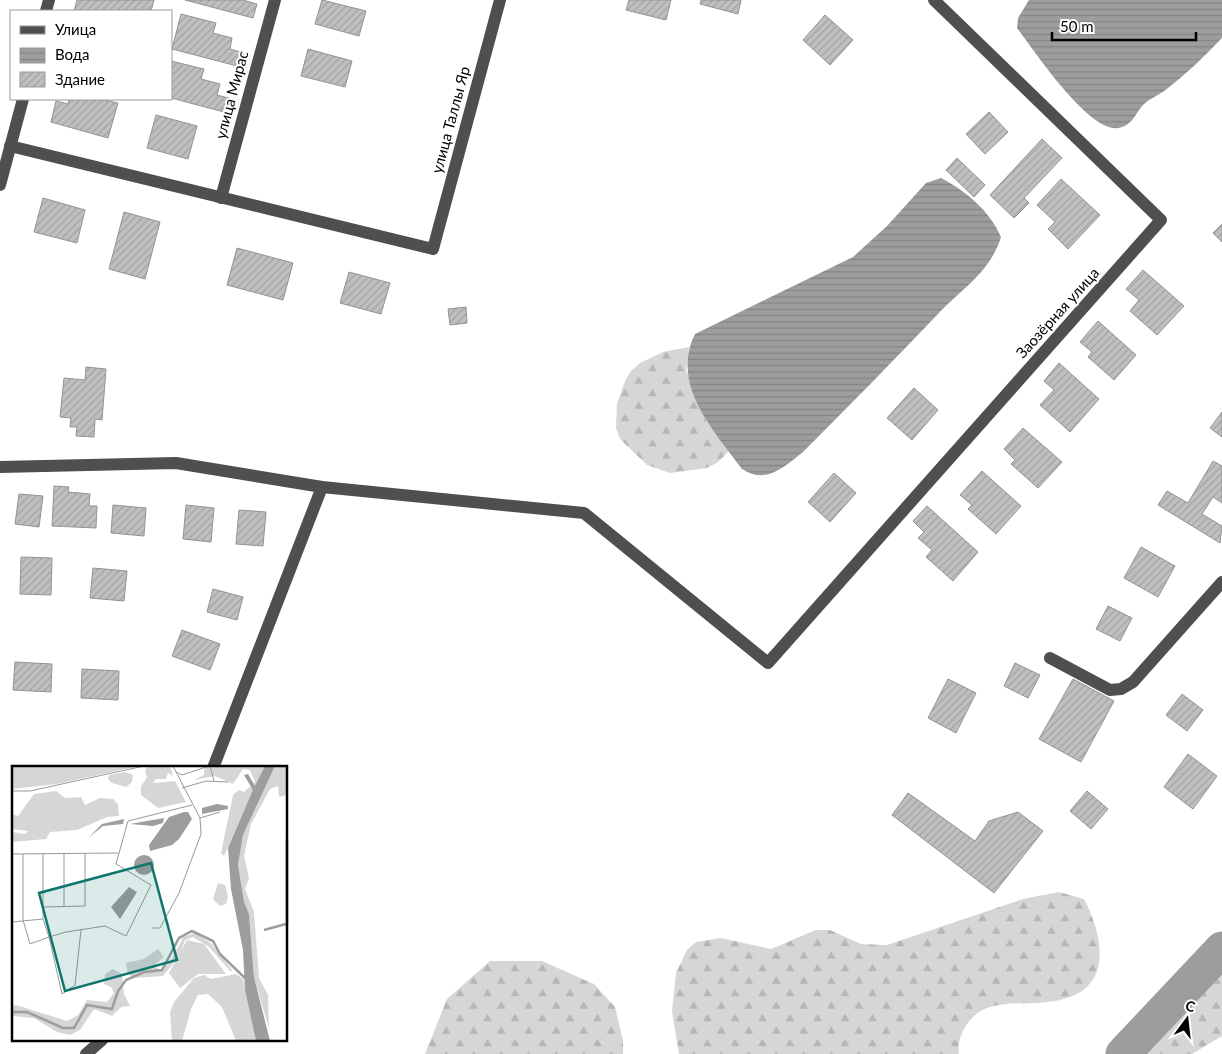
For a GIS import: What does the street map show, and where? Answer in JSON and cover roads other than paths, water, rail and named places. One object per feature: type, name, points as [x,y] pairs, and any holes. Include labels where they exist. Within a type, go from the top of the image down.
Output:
[{"type":"street","name":"улица Мирас","points":[[221,198],[274,0]]},
{"type":"street","name":"улица Таллы Яр","points":[[221,198],[433,249],[500,0]]},
{"type":"street","name":"Заозёрная улица","points":[[322,487],[584,513],[768,663],[1161,220],[934,0]]},
{"type":"street","points":[[0,186],[23,100]]},
{"type":"street","points":[[10,146],[221,198]]},
{"type":"street","points":[[0,467],[176,463],[322,487],[214,766]]},
{"type":"street","points":[[1050,658],[1110,690],[1121,689],[1133,682],[1222,582]]},
{"type":"street","points":[[86,1054],[100,1042]]},
{"type":"water","points":[[1029,0],[1222,0],[1222,38],[1182,76],[1143,105],[1127,125],[1118,128],[1106,126],[1077,104],[1017,28],[1018,18]]},
{"type":"water","points":[[941,178],[959,189],[984,210],[996,228],[1001,237],[990,261],[974,280],[946,306],[803,452],[782,468],[767,475],[759,475],[742,469],[708,422],[698,406],[691,388],[688,371],[689,353],[695,334],[853,257],[887,226],[926,183]]},
{"type":"waterway","points":[[1123,1054],[1222,949]]}]
